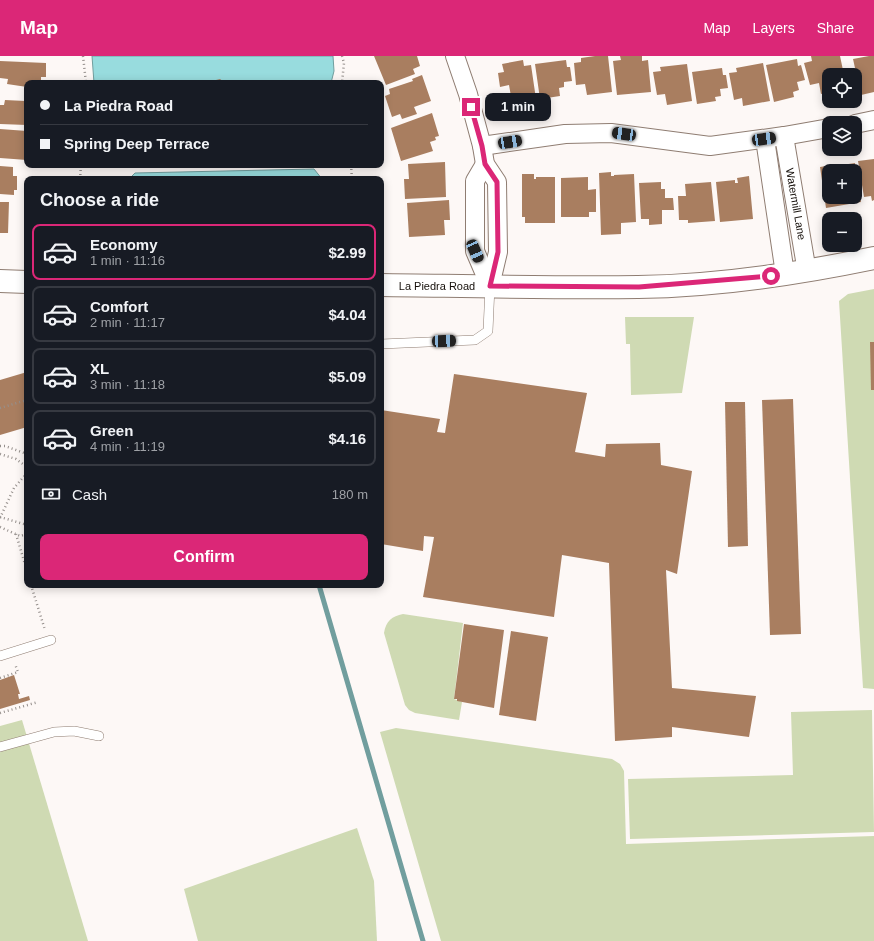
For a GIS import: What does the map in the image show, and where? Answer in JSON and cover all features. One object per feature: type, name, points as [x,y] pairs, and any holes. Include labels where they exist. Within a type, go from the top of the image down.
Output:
[{"type":"street","points":[[455,56],[468,94],[483,155],[497,182],[498,252],[490,286]]},
{"type":"street","points":[[862,123],[874,120]]},
{"type":"street","points":[[483,155],[565,134],[611,133],[710,146],[822,129]]},
{"type":"street","name":"Watermill Lane","points":[[784,136],[808,272]]},
{"type":"street","name":"Watermill Lane","points":[[764,139],[785,274]]},
{"type":"street","name":"La Piedra Road","points":[[384,285],[639,287],[712,282],[808,272],[874,258]]},
{"type":"street","points":[[0,281],[24,282]]},
{"type":"lane","points":[[384,344],[475,340],[488,331],[490,286]]},
{"type":"lane","points":[[0,656],[50,640]]},
{"type":"lane","points":[[0,747],[54,732],[74,731],[99,736]]},
{"type":"path","points":[[83,56],[86,80]]},
{"type":"path","points":[[342,56],[344,63],[342,80]]},
{"type":"path","points":[[0,408],[24,401]]},
{"type":"path","points":[[0,446],[5,446],[24,453]]},
{"type":"path","points":[[0,454],[16,459],[24,465]]},
{"type":"path","points":[[24,476],[14,488],[0,518],[24,524]]},
{"type":"path","points":[[0,527],[20,536],[24,535]]},
{"type":"path","points":[[16,534],[24,561]]},
{"type":"path","points":[[32,588],[45,630]]},
{"type":"path","points":[[0,678],[18,672],[14,662]]},
{"type":"path","points":[[0,713],[38,702]]},
{"type":"green space","points":[[874,289],[874,689],[863,688],[839,301],[848,294]]},
{"type":"green space","points":[[625,317],[694,317],[682,393],[631,395],[630,344],[626,344]]},
{"type":"green space","points":[[403,614],[463,623],[454,699],[462,702],[459,720],[415,713],[409,710],[405,705],[384,633],[386,625],[390,620]]},
{"type":"green space","points":[[872,710],[874,832],[630,839],[628,779],[793,775],[791,712]]},
{"type":"green space","points":[[22,720],[88,941],[0,941],[0,726]]},
{"type":"green space","points":[[396,728],[612,759],[620,764],[624,771],[626,844],[874,836],[874,941],[441,941],[380,732]]},
{"type":"green space","points":[[357,828],[374,881],[377,941],[198,941],[184,889]]},
{"type":"water","points":[[92,56],[333,56],[334,71],[332,80],[94,80]]},
{"type":"water","points":[[314,169],[320,176],[132,176],[135,173]]},
{"type":"building","points":[[374,56],[417,56],[420,66],[413,69],[415,74],[386,85]]},
{"type":"building","points":[[608,56],[612,92],[587,95],[585,84],[576,85],[574,63],[581,62],[581,58]]},
{"type":"building","points":[[620,56],[642,56],[642,61],[648,60],[651,92],[617,95],[613,61],[621,60]]},
{"type":"building","points":[[811,56],[840,56],[843,68],[822,68],[822,94],[819,83],[810,85],[804,63],[812,61]]},
{"type":"building","points":[[874,56],[874,92],[862,95],[862,68],[855,68],[853,59]]},
{"type":"building","points":[[797,59],[798,66],[801,65],[805,80],[797,82],[799,90],[793,92],[794,97],[774,102],[766,65]]},
{"type":"building","points":[[523,60],[524,66],[531,65],[536,99],[512,102],[509,85],[500,87],[498,73],[504,72],[502,64]]},
{"type":"building","points":[[566,60],[567,67],[570,67],[572,81],[564,82],[564,87],[559,88],[560,96],[540,99],[535,64]]},
{"type":"building","points":[[0,61],[46,63],[46,77],[41,77],[41,80],[24,80],[24,87],[7,84],[8,79],[0,78]]},
{"type":"building","points":[[763,63],[770,101],[743,106],[742,98],[734,100],[729,73],[737,72],[736,68]]},
{"type":"building","points":[[687,64],[692,101],[667,105],[665,94],[657,95],[653,72],[661,71],[660,67]]},
{"type":"building","points":[[722,68],[723,75],[726,75],[728,88],[720,89],[721,96],[715,97],[716,101],[697,104],[692,72]]},
{"type":"building","points":[[422,75],[431,101],[414,107],[417,114],[402,119],[400,114],[392,117],[385,96],[390,94],[389,89],[413,81],[412,79]]},
{"type":"building","points":[[5,100],[24,101],[24,125],[0,124],[0,105],[4,105]]},
{"type":"building","points":[[432,113],[439,136],[435,137],[436,140],[430,142],[433,151],[401,161],[391,128]]},
{"type":"building","points":[[0,129],[24,131],[24,160],[0,158]]},
{"type":"building","points":[[874,159],[874,200],[872,201],[871,196],[864,197],[862,185],[862,164],[858,164],[858,161]]},
{"type":"building","points":[[445,162],[446,197],[405,199],[404,179],[409,179],[408,164]]},
{"type":"building","points":[[0,166],[13,167],[13,176],[17,176],[17,190],[14,190],[14,195],[0,194]]},
{"type":"building","points":[[820,167],[822,167],[822,181]]},
{"type":"building","points":[[611,172],[611,176],[634,174],[636,222],[621,223],[621,234],[601,235],[599,173]]},
{"type":"building","points":[[522,174],[534,174],[534,179],[536,179],[536,177],[555,177],[555,223],[525,223],[525,217],[522,217]]},
{"type":"building","points":[[749,176],[753,219],[720,222],[716,182],[735,180],[735,183],[738,183],[737,178]]},
{"type":"building","points":[[588,177],[588,190],[596,189],[596,212],[589,212],[589,217],[561,217],[561,178]]},
{"type":"building","points":[[661,182],[661,189],[665,189],[665,198],[673,198],[674,210],[662,210],[662,224],[649,225],[649,219],[641,219],[639,183]]},
{"type":"building","points":[[711,182],[715,221],[688,223],[688,220],[679,220],[678,196],[686,196],[685,184]]},
{"type":"building","points":[[449,200],[450,220],[444,220],[445,235],[409,237],[407,203]]},
{"type":"building","points":[[0,202],[9,202],[8,233],[0,233]]},
{"type":"building","points":[[825,204],[849,204],[826,208]]},
{"type":"building","points":[[870,342],[874,342],[874,390],[871,390]]},
{"type":"building","points":[[24,373],[24,428],[0,435],[0,380]]},
{"type":"building","points":[[454,374],[587,393],[575,452],[605,457],[606,444],[660,443],[661,465],[692,471],[677,574],[666,570],[672,688],[756,696],[749,737],[672,727],[672,737],[615,741],[609,563],[562,555],[554,617],[423,597],[434,537],[424,536],[423,551],[384,544],[384,410],[440,419],[437,432],[445,433]]},
{"type":"building","points":[[793,399],[801,634],[770,635],[762,400]]},
{"type":"building","points":[[725,402],[745,402],[748,546],[728,547]]},
{"type":"building","points":[[464,624],[504,630],[494,708],[457,701],[457,699],[454,699]]},
{"type":"building","points":[[511,631],[548,637],[536,721],[499,715]]},
{"type":"building","points":[[14,675],[20,694],[18,694],[19,699],[29,696],[30,700],[0,709],[0,680]]},
{"type":"waterway","points":[[320,588],[423,941]]},
{"type":"route","points":[[471,107],[482,146],[485,164],[497,182],[498,252],[490,286],[639,287],[771,276]]}]
